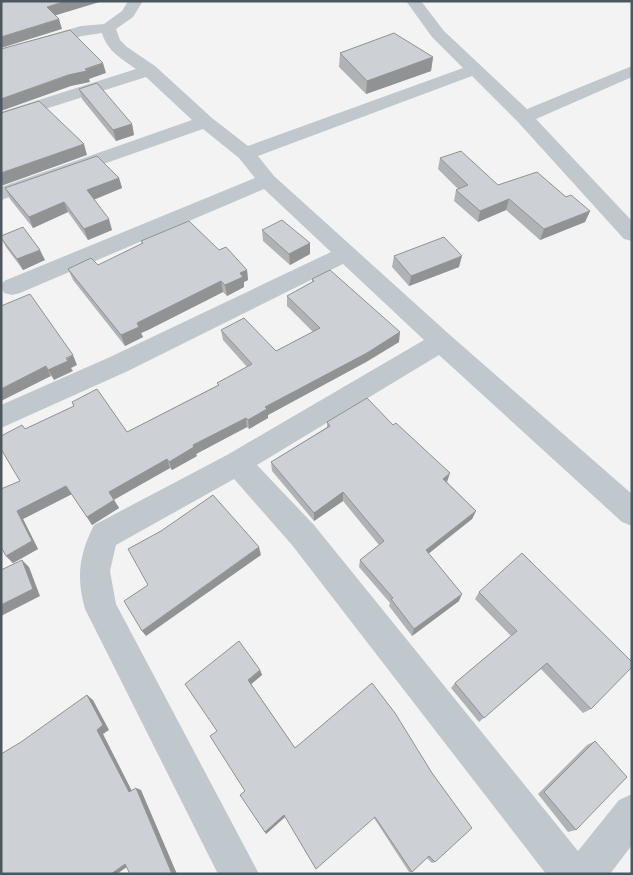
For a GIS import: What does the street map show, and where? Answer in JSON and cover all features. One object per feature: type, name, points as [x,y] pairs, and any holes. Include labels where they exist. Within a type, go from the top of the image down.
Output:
[{"type":"street","points":[[1,54],[81,31],[108,28],[128,14],[136,1]]},
{"type":"street","points":[[413,1],[438,34],[524,117],[632,234]]},
{"type":"street","points":[[108,28],[112,41],[120,51],[149,70],[205,122],[246,154],[267,180],[441,342],[632,513]]},
{"type":"street","points":[[1,118],[149,70]]},
{"type":"street","points":[[246,154],[475,70]]},
{"type":"street","points":[[524,117],[632,70]]},
{"type":"street","points":[[1,194],[126,148],[205,122]]},
{"type":"street","points":[[12,287],[267,180]]},
{"type":"street","points":[[1,417],[119,364],[347,253]]},
{"type":"street","points":[[239,874],[101,610],[94,588],[93,570],[96,550],[106,535],[237,463],[441,342]]},
{"type":"street","points":[[237,463],[303,536],[571,874]]},
{"type":"street","points":[[584,874],[632,813]]},
{"type":"building","points":[[6,1],[66,1],[47,7],[59,19],[1,37],[1,3]]},
{"type":"building","points":[[70,30],[103,63],[85,69],[87,71],[68,75],[1,99],[1,49]]},
{"type":"building","points":[[394,33],[433,57],[367,81],[340,53]]},
{"type":"building","points":[[97,83],[132,124],[113,130],[79,89]]},
{"type":"building","points":[[39,101],[84,144],[1,173],[1,113]]},
{"type":"building","points":[[461,151],[498,185],[537,172],[566,197],[571,195],[590,211],[544,229],[509,199],[480,211],[456,190],[468,185],[440,158]]},
{"type":"building","points":[[97,156],[119,178],[87,190],[109,219],[84,229],[64,202],[29,217],[5,188]]},
{"type":"building","points":[[282,220],[310,243],[289,254],[262,230]]},
{"type":"building","points":[[189,221],[219,250],[226,247],[247,270],[240,273],[243,277],[225,285],[221,281],[137,323],[139,327],[121,335],[68,269],[91,258],[98,265],[143,243],[141,241]]},
{"type":"building","points":[[23,227],[40,250],[17,259],[1,236]]},
{"type":"building","points":[[444,237],[462,256],[411,276],[394,256]]},
{"type":"building","points":[[330,270],[400,332],[367,353],[265,407],[267,409],[248,420],[246,418],[193,445],[194,447],[169,462],[167,459],[109,492],[114,500],[87,517],[66,486],[17,511],[32,541],[6,556],[1,547],[1,489],[20,481],[1,449],[1,436],[22,425],[25,429],[74,406],[72,402],[97,389],[127,432],[219,385],[217,383],[252,364],[221,330],[244,318],[276,351],[320,328],[287,296],[314,281],[312,279]]},
{"type":"building","points":[[30,294],[73,355],[66,358],[68,361],[48,370],[46,366],[1,389],[1,306]]},
{"type":"building","points":[[367,398],[393,425],[396,423],[450,473],[443,479],[476,511],[426,550],[462,594],[414,629],[391,599],[393,598],[360,560],[384,541],[343,492],[314,513],[271,462],[330,426],[327,422]]},
{"type":"building","points":[[213,495],[259,547],[142,631],[124,601],[148,585],[128,549],[161,531]]},
{"type":"building","points":[[522,553],[632,662],[632,667],[591,709],[547,663],[484,718],[455,683],[517,631],[479,592]]},
{"type":"building","points":[[22,560],[33,589],[1,605],[1,570]]},
{"type":"building","points":[[239,641],[260,670],[248,680],[295,748],[372,683],[395,713],[432,773],[472,828],[435,862],[429,856],[412,872],[375,817],[316,869],[284,815],[265,832],[240,795],[245,791],[210,736],[217,731],[185,684]]},
{"type":"building","points":[[87,695],[103,725],[97,730],[129,792],[136,788],[172,874],[130,874],[125,864],[111,874],[1,874],[1,754]]},
{"type":"building","points":[[595,741],[627,777],[576,830],[544,792]]}]
